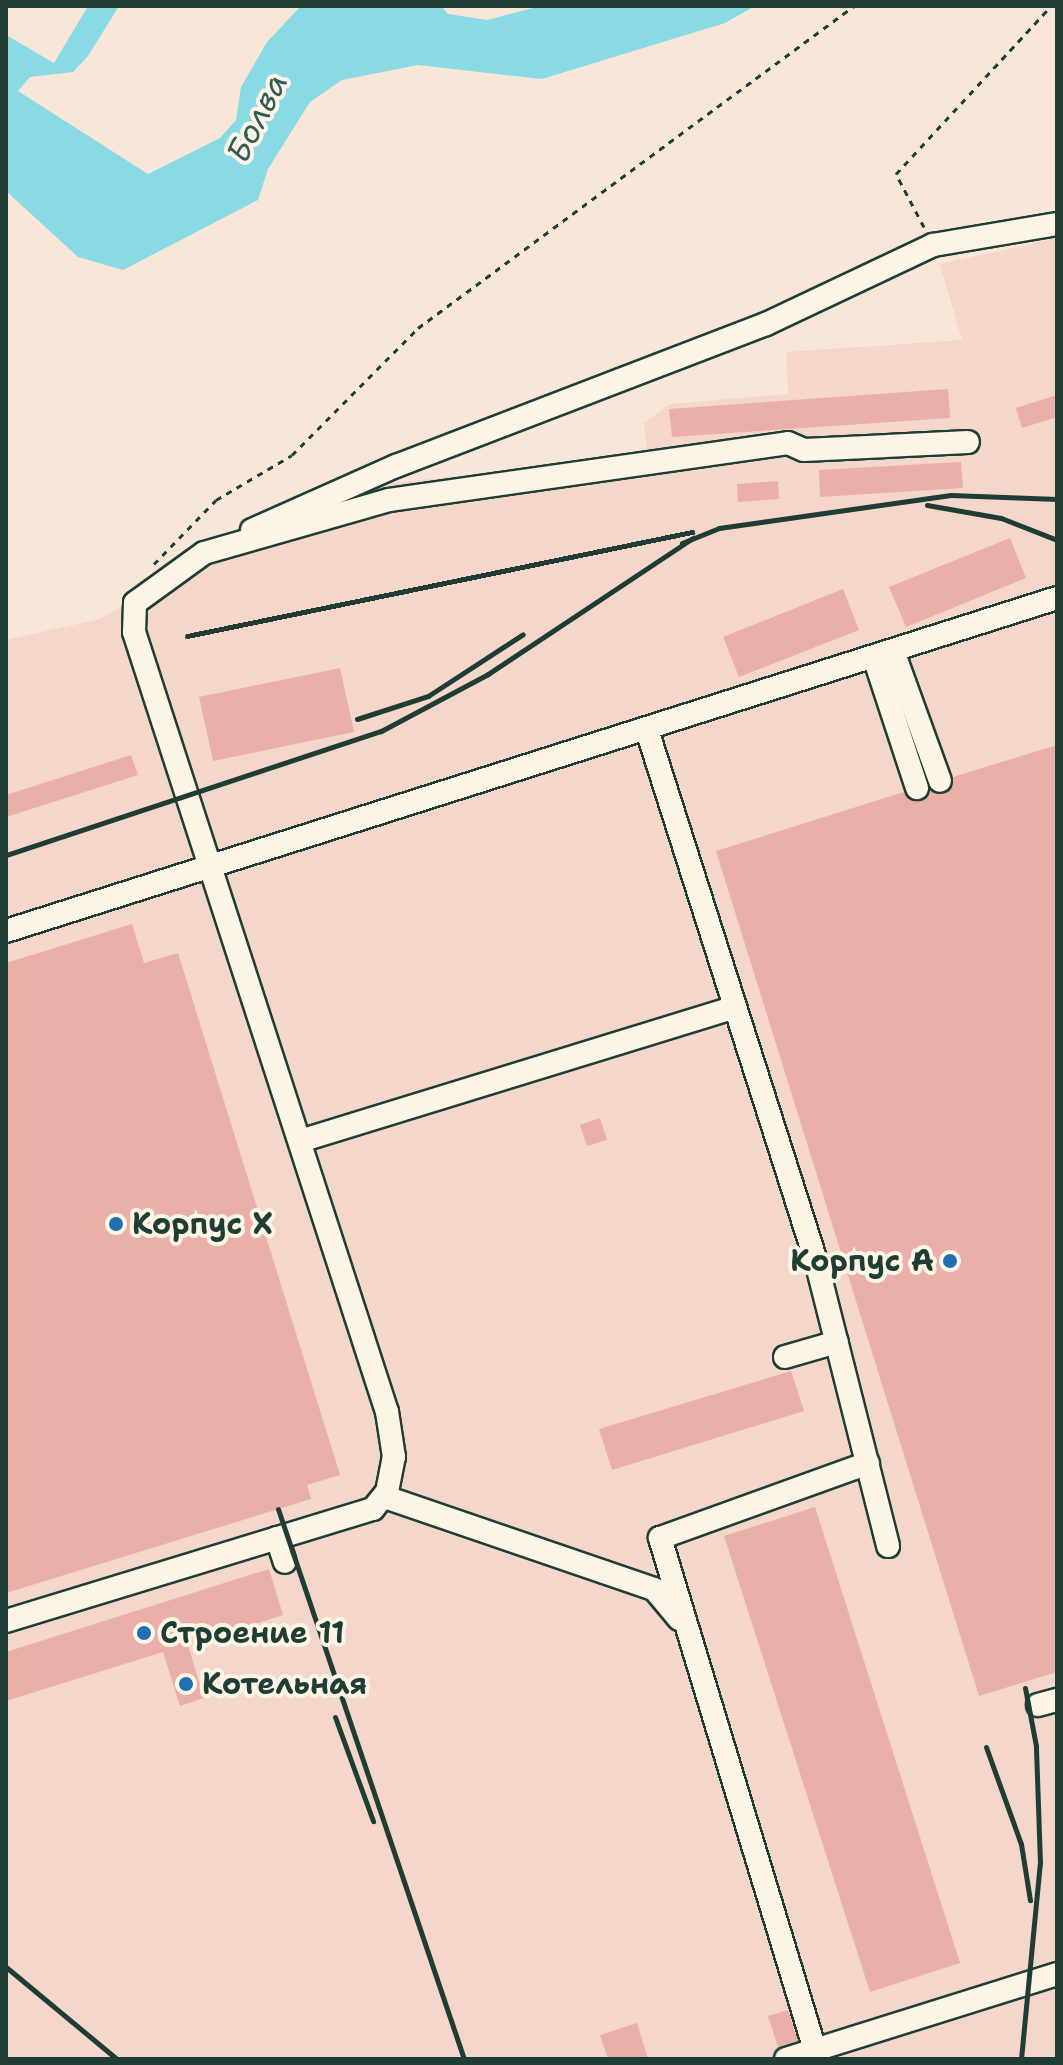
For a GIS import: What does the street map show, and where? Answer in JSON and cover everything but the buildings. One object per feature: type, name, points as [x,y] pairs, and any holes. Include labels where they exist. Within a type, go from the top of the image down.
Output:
[{"type":"lane","points":[[6,1621],[373,1509],[385,1497],[392,1433],[213,867],[134,632],[135,603],[204,553],[396,466],[766,324],[933,245],[1057,224]]},
{"type":"lane","points":[[204,553],[356,506],[647,466],[697,452],[788,443],[804,450],[968,442]]},
{"type":"lane","points":[[6,931],[1057,598]]},
{"type":"lane","points":[[884,654],[940,781]]},
{"type":"lane","points":[[884,654],[917,788]]},
{"type":"lane","points":[[647,730],[837,1342],[888,1546]]},
{"type":"lane","points":[[300,1141],[735,1007]]},
{"type":"lane","points":[[785,1357],[837,1342]]},
{"type":"lane","points":[[815,2050],[660,1538],[868,1463]]},
{"type":"lane","points":[[385,1497],[654,1589],[690,1637]]},
{"type":"lane","points":[[277,1538],[285,1562]]},
{"type":"lane","points":[[786,2059],[1057,1974]]},
{"type":"path","points":[[135,603],[152,566],[216,500],[292,455],[418,328],[854,6]]},
{"type":"path","points":[[933,245],[896,174],[1051,6]]},
{"type":"shaded area","points":[[1057,238],[1057,2059],[6,2059],[6,640],[100,619],[174,574],[375,485],[648,455],[644,423],[670,404],[788,394],[786,352],[962,340],[940,264]]},
{"type":"water","name":"Болва","points":[[88,6],[119,6],[88,56],[73,72],[30,77],[18,91],[148,174],[220,138],[236,120],[241,87],[267,42],[301,6],[441,6],[448,14],[487,20],[541,6],[755,6],[725,23],[542,79],[418,65],[342,80],[310,102],[268,169],[258,200],[123,270],[78,257],[6,191],[6,35],[54,63]]},
{"type":"railway","points":[[682,543],[719,528],[951,495],[1057,499]]},
{"type":"railway","points":[[927,505],[1001,518],[1057,540]]},
{"type":"railway","points":[[187,636],[692,532]]},
{"type":"railway","points":[[6,855],[381,731],[488,674],[693,538]]},
{"type":"railway","points":[[357,719],[428,696],[523,634]]},
{"type":"railway","points":[[278,1509],[464,2059]]},
{"type":"railway","points":[[1021,2059],[1040,1863],[1036,1746],[1025,1688]]},
{"type":"railway","points":[[335,1717],[373,1821]]},
{"type":"railway","points":[[986,1747],[1021,1844],[1030,1900]]},
{"type":"railway","points":[[6,1967],[117,2059]]},
{"type":"place","name":"Корпус Х","points":[[116,1224]]},
{"type":"place","name":"Корпус А","points":[[950,1261]]},
{"type":"place","name":"Строение 11","points":[[144,1633]]},
{"type":"place","name":"Котельная","points":[[186,1684]]}]
